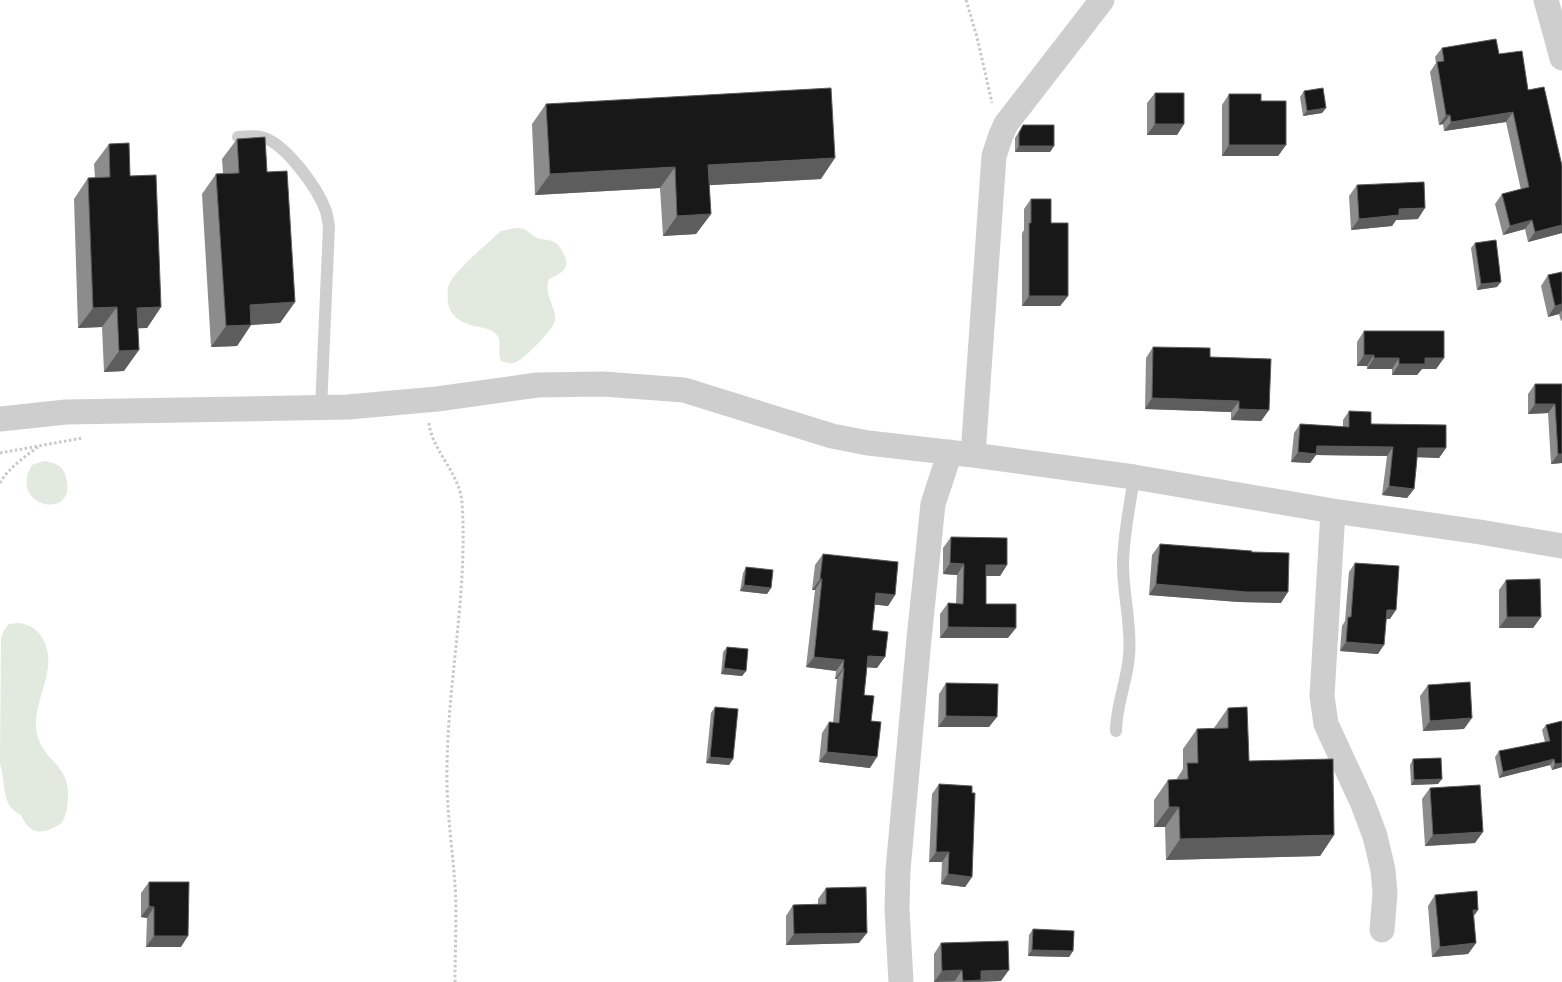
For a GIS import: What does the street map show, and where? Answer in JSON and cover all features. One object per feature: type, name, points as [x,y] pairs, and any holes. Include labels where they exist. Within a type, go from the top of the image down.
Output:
[{"type":"street","points":[[901,982],[897,909],[898,870],[918,639],[933,504],[962,453],[994,156],[1006,124],[1102,0]]},
{"type":"street","points":[[1546,0],[1562,58]]},
{"type":"street","points":[[0,419],[66,412],[348,407],[437,400],[536,385],[603,384],[684,390],[832,436],[868,443],[962,453],[1134,477],[1333,512],[1480,532],[1562,546]]},
{"type":"street","points":[[1333,512],[1322,696],[1326,724],[1363,804],[1375,836],[1383,870],[1382,930]]},
{"type":"lane","points":[[238,137],[261,136],[275,144],[290,158],[317,192],[326,212],[329,226],[321,408]]},
{"type":"lane","points":[[1116,732],[1116,719],[1129,658],[1130,637],[1123,564],[1134,477]]},
{"type":"path","points":[[966,0],[978,37],[986,83],[1001,135]]},
{"type":"path","points":[[437,400],[429,416],[430,428],[456,481],[462,508],[459,615],[451,688],[447,768],[455,886],[455,982]]},
{"type":"path","points":[[0,483],[2,478],[22,459],[41,445]]},
{"type":"shaded area","points":[[516,228],[526,230],[537,238],[556,243],[566,258],[566,266],[562,272],[549,279],[548,290],[555,314],[553,324],[545,336],[532,349],[514,363],[510,363],[501,361],[499,340],[494,332],[469,325],[454,315],[448,303],[448,287],[455,275],[495,236],[501,231]]},
{"type":"shaded area","points":[[44,461],[57,464],[65,474],[67,489],[63,499],[55,504],[45,504],[35,500],[29,491],[27,480],[32,465]]},
{"type":"shaded area","points":[[19,623],[36,630],[43,639],[47,651],[47,675],[37,710],[37,734],[44,750],[60,769],[67,783],[67,805],[62,823],[43,831],[33,830],[29,827],[21,815],[10,806],[5,794],[0,764],[1,640],[3,632],[9,624]]},
{"type":"building","points":[[1496,39],[1499,54],[1522,51],[1528,90],[1544,87],[1562,166],[1562,225],[1535,232],[1532,220],[1510,226],[1502,194],[1529,187],[1513,112],[1451,122],[1450,115],[1446,115],[1437,62],[1444,61],[1442,48]]},
{"type":"building","points":[[831,88],[835,158],[708,165],[711,214],[677,216],[675,167],[550,174],[546,104]]},
{"type":"building","points":[[1323,88],[1326,108],[1307,111],[1304,91]]},
{"type":"building","points":[[1155,93],[1184,93],[1184,124],[1155,124]]},
{"type":"building","points":[[1229,94],[1261,94],[1261,101],[1286,101],[1286,145],[1229,145]]},
{"type":"building","points":[[1023,125],[1054,125],[1054,146],[1019,146],[1019,133]]},
{"type":"building","points":[[265,137],[267,172],[287,171],[295,302],[250,305],[251,325],[226,326],[216,174],[239,173],[237,139]]},
{"type":"building","points":[[129,143],[130,176],[156,175],[161,307],[137,308],[139,350],[119,351],[117,307],[93,308],[88,178],[110,177],[109,144]]},
{"type":"building","points":[[1424,182],[1425,208],[1399,209],[1399,215],[1359,219],[1357,185]]},
{"type":"building","points":[[1031,199],[1051,199],[1051,223],[1068,223],[1068,296],[1029,296],[1029,223],[1031,223]]},
{"type":"building","points":[[1496,240],[1501,282],[1481,284],[1475,243]]},
{"type":"building","points":[[1562,272],[1562,304],[1555,306],[1548,275]]},
{"type":"building","points":[[1364,331],[1444,331],[1444,358],[1425,358],[1425,364],[1399,364],[1399,358],[1374,358],[1374,355],[1364,355]]},
{"type":"building","points":[[1153,347],[1210,348],[1210,357],[1271,359],[1269,410],[1239,409],[1239,401],[1152,398]]},
{"type":"building","points":[[1535,384],[1562,384],[1562,454],[1558,454],[1555,404],[1535,404]]},
{"type":"building","points":[[1349,411],[1371,412],[1371,424],[1446,425],[1446,448],[1418,448],[1414,489],[1389,486],[1393,447],[1317,446],[1316,454],[1298,452],[1300,424],[1349,427]]},
{"type":"building","points":[[951,537],[1007,538],[1007,565],[986,565],[986,604],[1016,604],[1016,628],[948,627],[948,603],[963,604],[964,564],[950,563]]},
{"type":"building","points":[[1160,544],[1251,552],[1289,553],[1288,592],[1247,592],[1156,584]]},
{"type":"building","points":[[823,554],[898,562],[895,595],[876,593],[872,630],[888,632],[885,657],[868,656],[864,695],[874,696],[871,721],[881,722],[877,757],[827,752],[829,722],[839,723],[844,660],[814,657]]},
{"type":"building","points":[[1355,563],[1399,566],[1396,610],[1387,610],[1384,645],[1346,642],[1348,617],[1351,617]]},
{"type":"building","points":[[746,567],[773,570],[771,588],[744,585]]},
{"type":"building","points":[[1540,579],[1541,617],[1507,617],[1506,580]]},
{"type":"building","points":[[727,647],[748,649],[746,671],[724,668]]},
{"type":"building","points":[[1470,682],[1472,718],[1430,721],[1428,685]]},
{"type":"building","points":[[946,683],[998,684],[997,717],[946,716]]},
{"type":"building","points":[[715,707],[738,709],[733,759],[710,757]]},
{"type":"building","points":[[1247,707],[1249,761],[1333,759],[1334,835],[1180,839],[1179,807],[1169,807],[1168,780],[1188,779],[1187,763],[1198,763],[1197,729],[1228,728],[1228,708]]},
{"type":"building","points":[[1562,721],[1562,763],[1555,764],[1554,759],[1503,772],[1499,751],[1550,741],[1546,725]]},
{"type":"building","points":[[1441,758],[1442,779],[1414,780],[1413,759]]},
{"type":"building","points":[[939,784],[972,786],[972,793],[975,793],[972,877],[948,874],[949,852],[936,852]]},
{"type":"building","points":[[1480,785],[1483,832],[1433,835],[1430,788]]},
{"type":"building","points":[[149,882],[189,882],[188,936],[154,936],[154,907],[149,906]]},
{"type":"building","points":[[866,887],[867,933],[794,934],[793,905],[826,904],[826,888]]},
{"type":"building","points":[[1477,891],[1478,910],[1473,910],[1476,943],[1440,947],[1435,895]]},
{"type":"building","points":[[1033,929],[1074,931],[1073,951],[1032,950]]},
{"type":"building","points":[[1008,941],[1009,970],[981,971],[981,980],[963,981],[962,970],[942,971],[941,943]]}]
